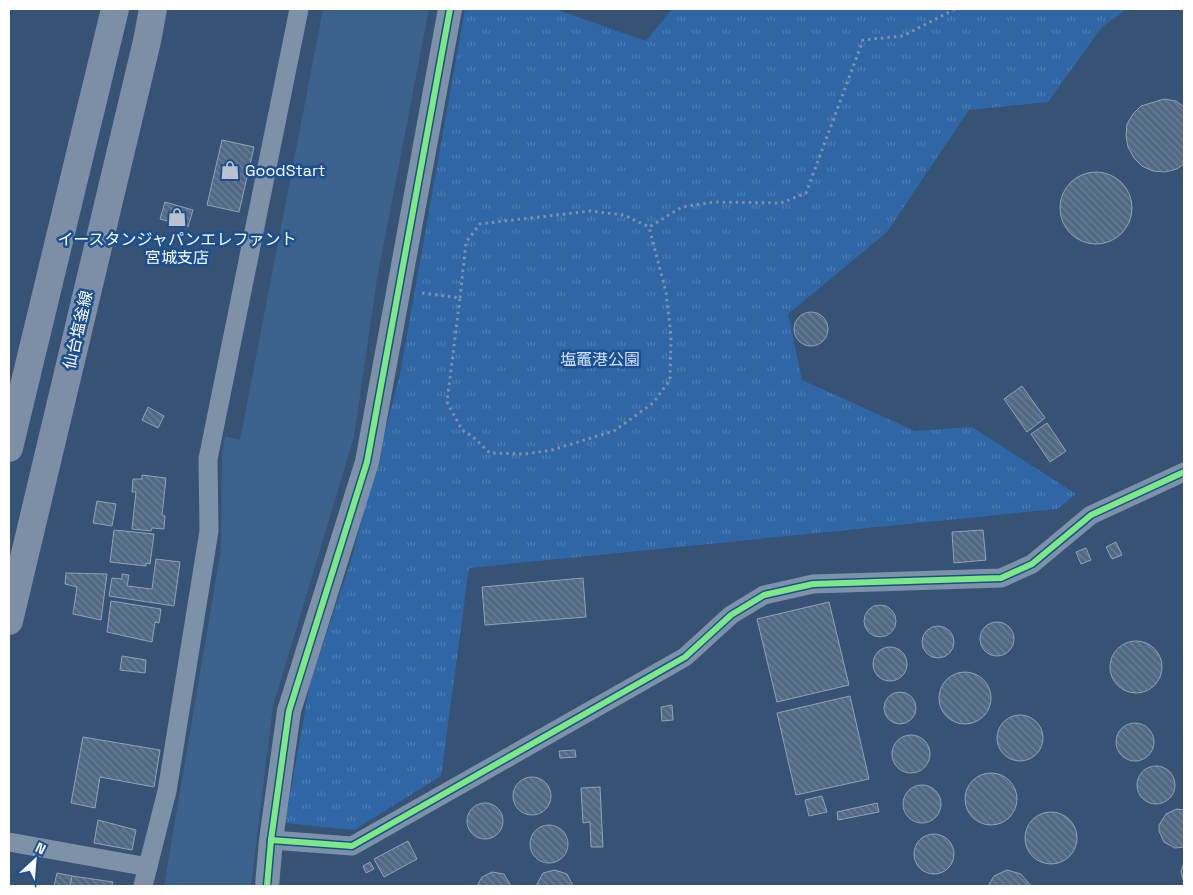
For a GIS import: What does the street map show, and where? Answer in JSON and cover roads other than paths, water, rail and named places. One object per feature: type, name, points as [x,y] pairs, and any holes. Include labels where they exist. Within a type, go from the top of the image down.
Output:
[{"type":"main road","points":[[9,448],[115,9]]},
{"type":"main road","name":"仙台塩釜線","points":[[9,622],[153,9]]},
{"type":"street","points":[[143,886],[167,791],[209,531],[208,459],[298,9]]},
{"type":"street","points":[[267,886],[271,840],[289,711],[367,462],[450,9]]},
{"type":"street","points":[[271,840],[352,846],[685,657],[730,615],[764,595],[813,584],[1001,578],[1032,564],[1091,515],[1184,472]]},
{"type":"street","points":[[9,842],[148,867]]},
{"type":"place","name":"GoodStart","points":[[230,170]]},
{"type":"place","name":"イースタンジャパンエレファント 宮城支店","points":[[177,217]]},
{"type":"park label","name":"塩竈港公園","points":[[600,359]]}]
